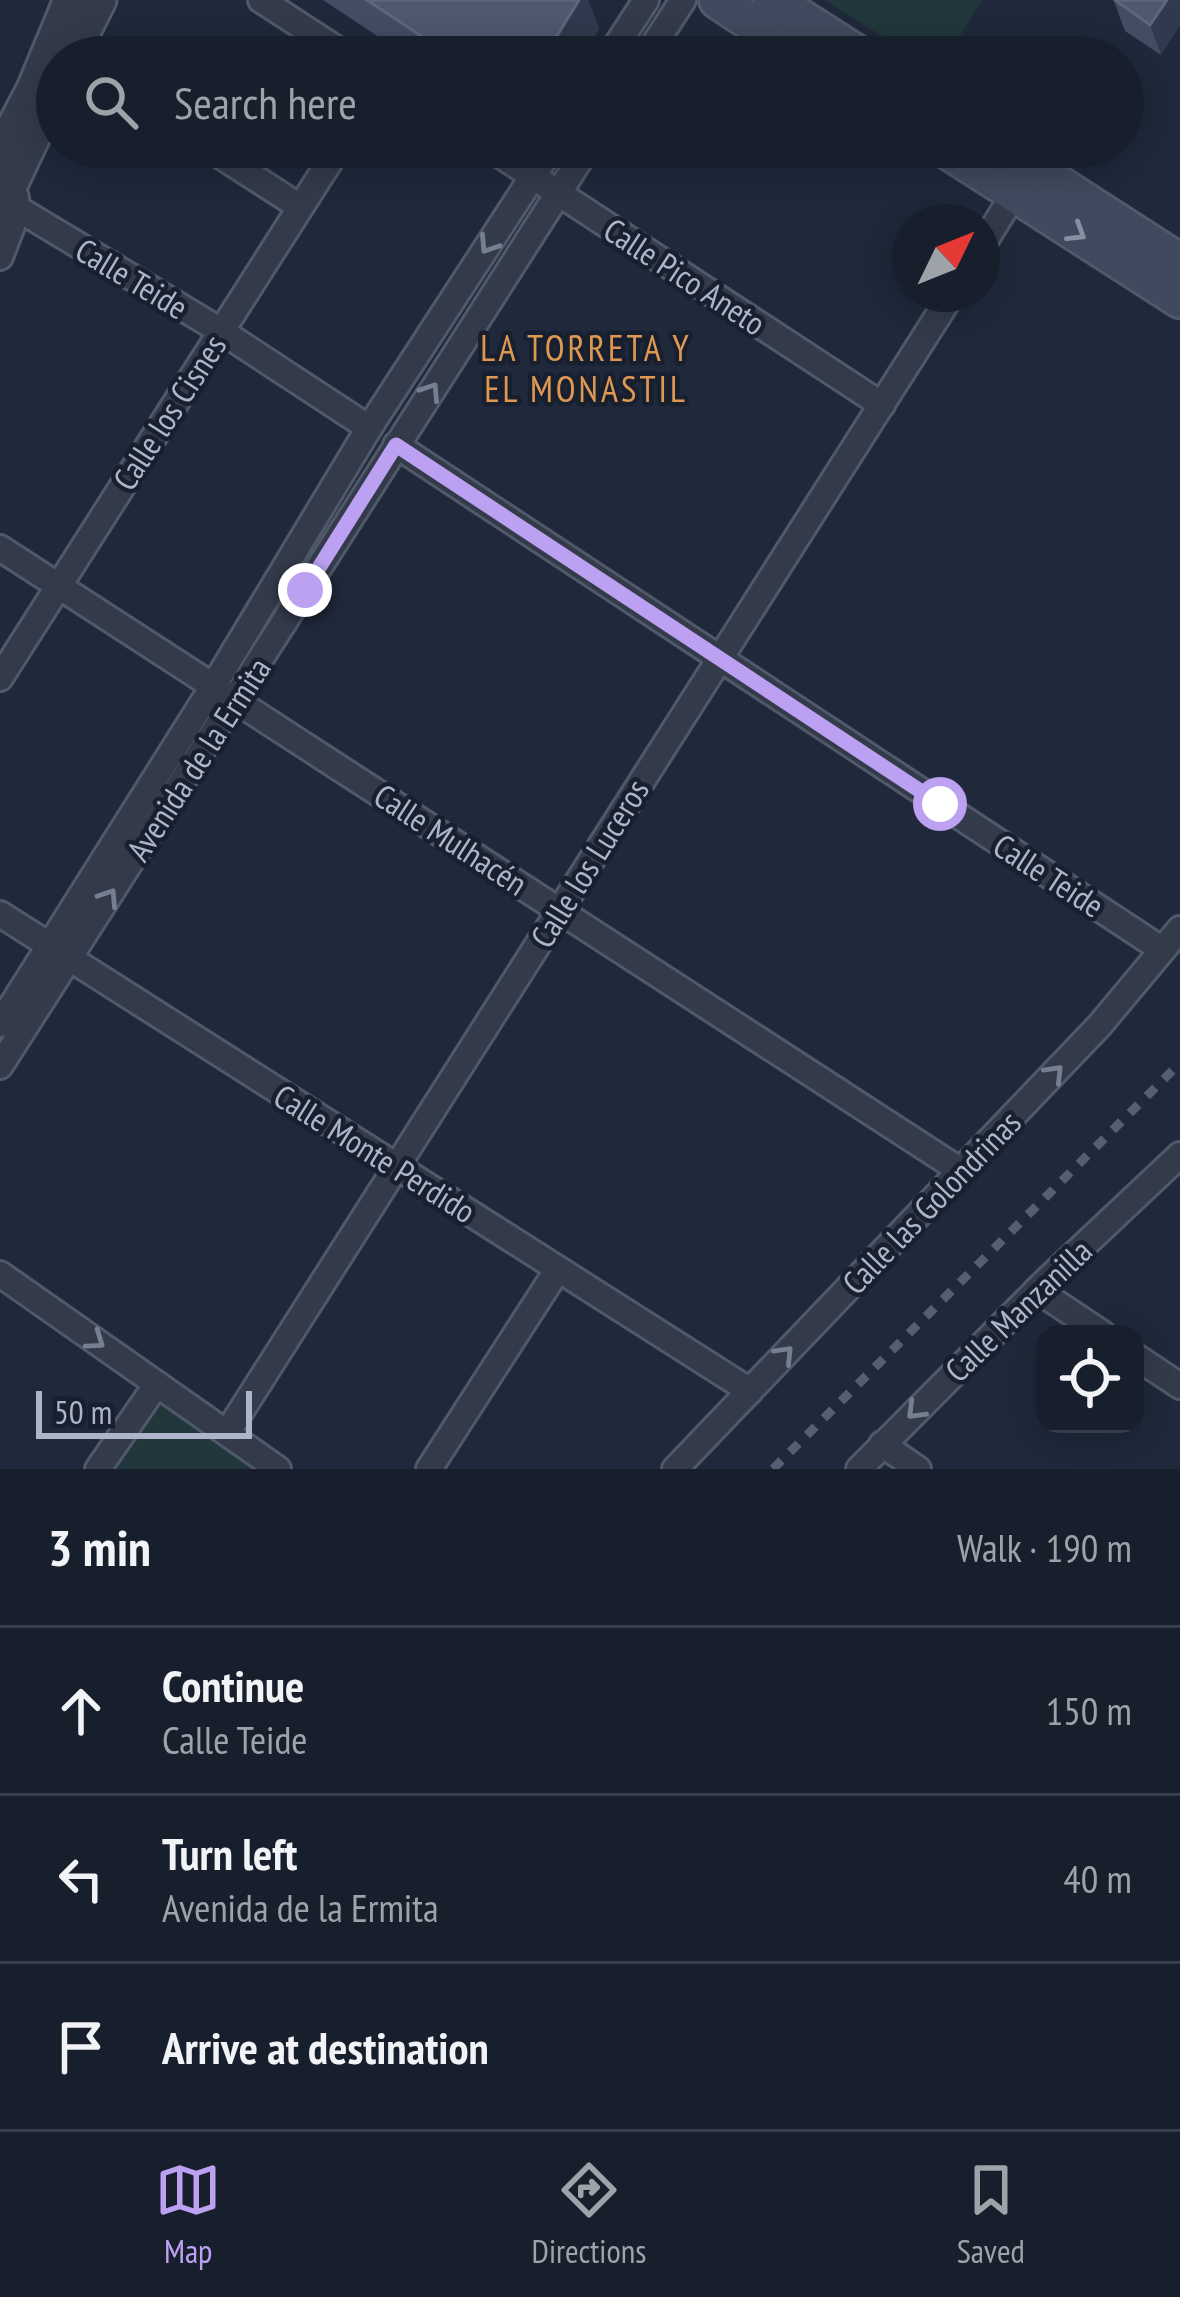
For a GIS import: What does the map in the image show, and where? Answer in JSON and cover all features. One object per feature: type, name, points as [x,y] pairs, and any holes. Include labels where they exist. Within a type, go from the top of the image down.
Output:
[{"type":"main road","points":[[718,0],[772,36]]},
{"type":"main road","points":[[772,0],[828,36]]},
{"type":"main road","points":[[1015,169],[1180,263]]},
{"type":"main road","points":[[1015,169],[1180,298]]},
{"type":"street","points":[[56,36],[71,0]]},
{"type":"street","points":[[81,36],[99,0]]},
{"type":"street","points":[[261,0],[317,36]]},
{"type":"street","points":[[623,36],[646,0]]},
{"type":"street","points":[[659,36],[682,0]]},
{"type":"street","points":[[0,257],[14,149],[36,84]]},
{"type":"street","points":[[14,149],[36,117]]},
{"type":"street","points":[[240,168],[300,207]]},
{"type":"street","name":"Calle los Cisnes","points":[[0,678],[325,168]]},
{"type":"street","name":"Calle Pico Aneto","points":[[521,168],[882,405]]},
{"type":"street","name":"Avenida de la Ermita","points":[[0,1066],[60,952],[214,686],[369,428],[538,168]]},
{"type":"street","name":"Avenida de la Ermita","points":[[0,1024],[60,952],[236,700],[574,168]]},
{"type":"street","points":[[1000,204],[1015,169]]},
{"type":"street","name":"Calle Teide","points":[[8,207],[221,331],[369,428]]},
{"type":"street","name":"Calle los Luceros","points":[[227,1433],[941,312]]},
{"type":"street","name":"Calle Teide","points":[[396,445],[1161,949]]},
{"type":"street","name":"Calle Mulhacén","points":[[0,548],[961,1171]]},
{"type":"street","name":"Calle Monte Perdido","points":[[0,914],[751,1391]]},
{"type":"street","name":"Calle las Golondrinas","points":[[675,1469],[1099,1026],[1180,929]]},
{"type":"street","name":"Calle Manzanilla","points":[[859,1469],[1180,1155]]},
{"type":"street","points":[[429,1469],[558,1269]]},
{"type":"street","points":[[0,1274],[278,1469]]},
{"type":"street","points":[[1037,1290],[1090,1325]]},
{"type":"street","points":[[1144,1361],[1180,1386]]},
{"type":"street","points":[[98,1469],[157,1384]]},
{"type":"street","points":[[882,1444],[918,1469]]},
{"type":"green space","points":[[824,0],[982,0],[960,36],[882,36]]},
{"type":"green space","points":[[162,1403],[169,1409],[255,1469],[115,1469]]},
{"type":"building","points":[[367,0],[579,0],[557,36],[421,36]]},
{"type":"building","points":[[1115,0],[1167,0],[1150,25]]},
{"type":"railway","points":[[773,1469],[1180,1063]]},
{"type":"district","name":"LA TORRETA Y EL MONASTIL","points":[[586,368]]},
{"type":"route","points":[[305,590],[396,445],[940,804]]}]
